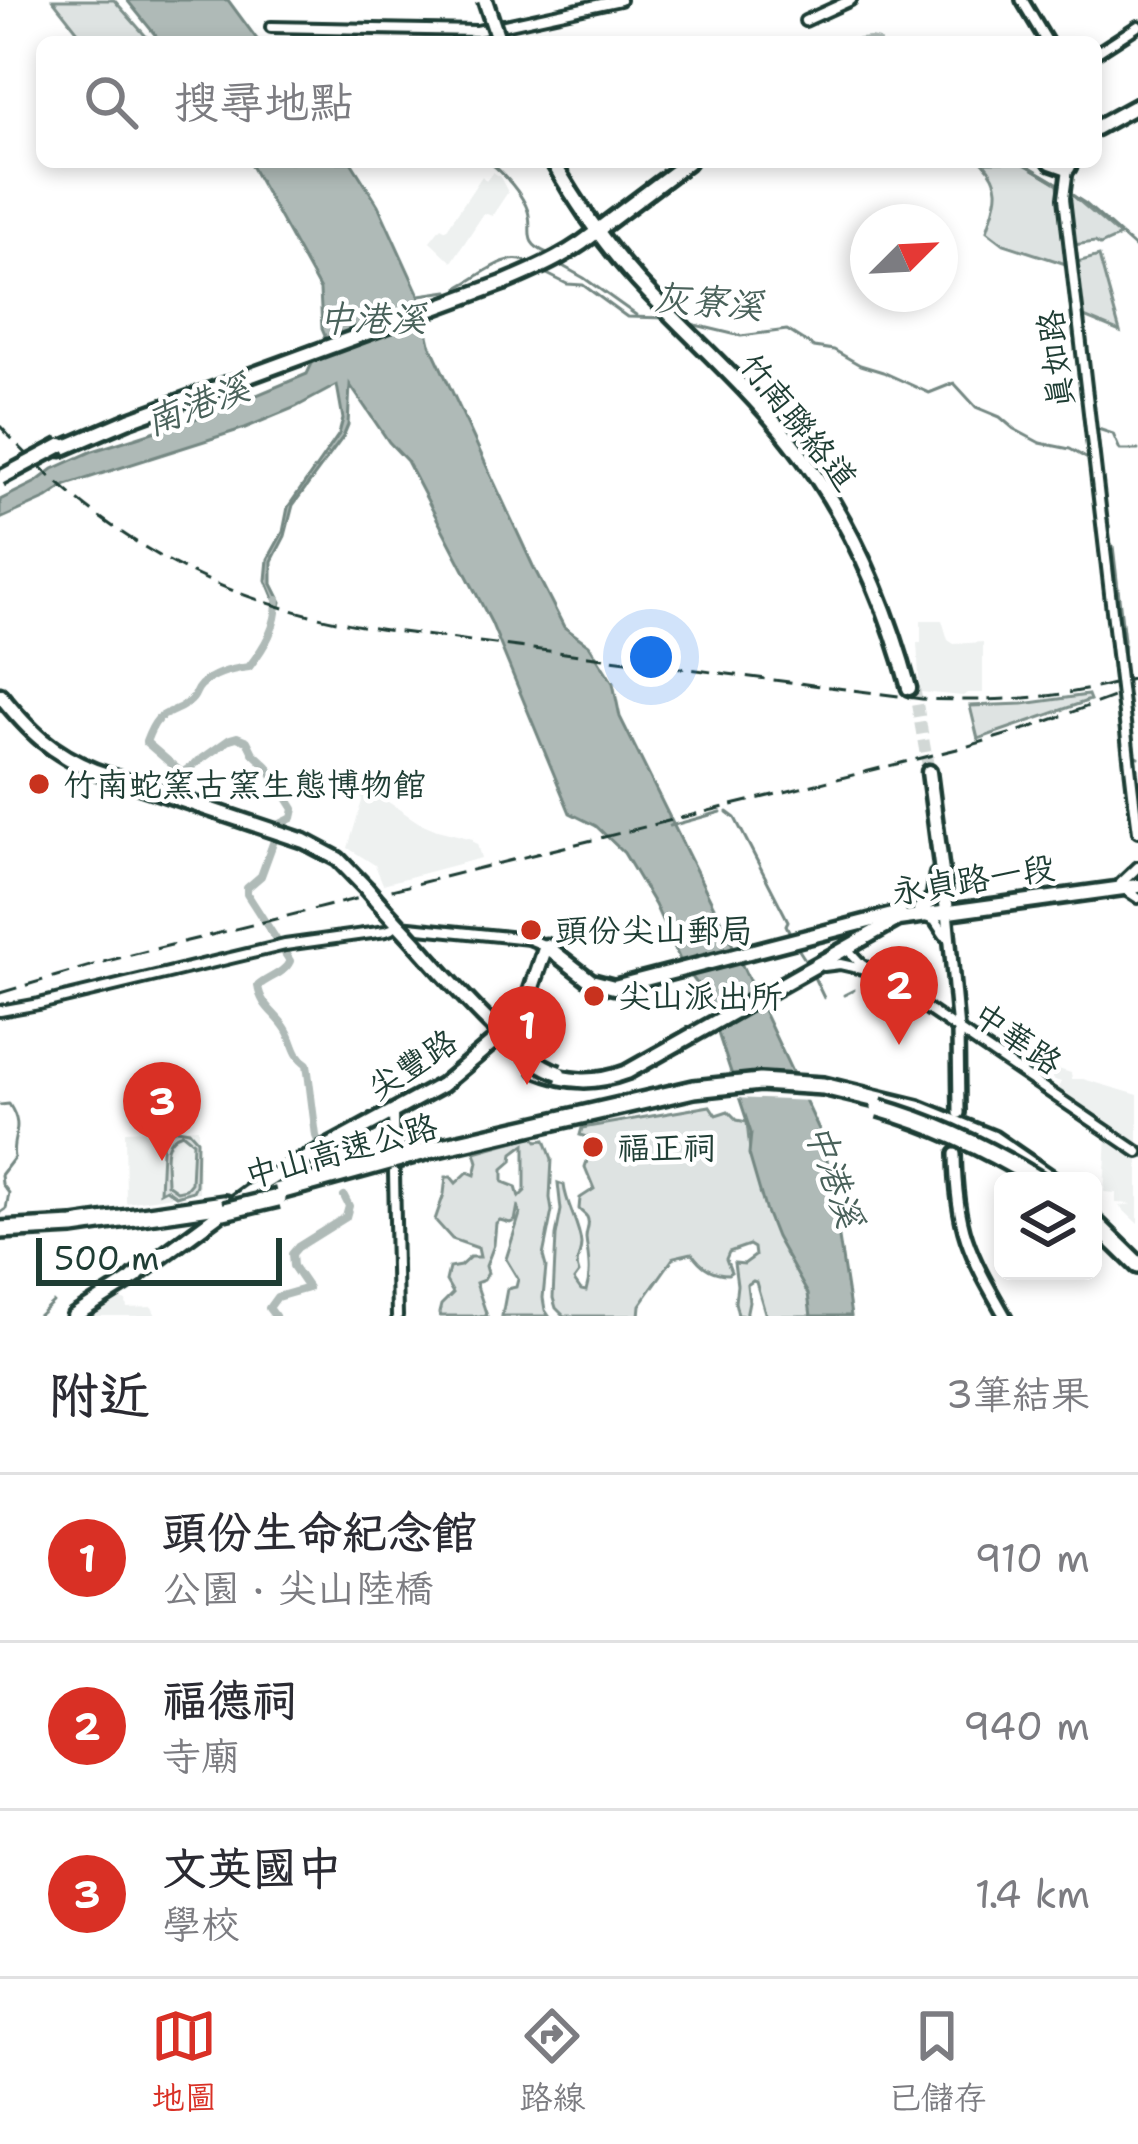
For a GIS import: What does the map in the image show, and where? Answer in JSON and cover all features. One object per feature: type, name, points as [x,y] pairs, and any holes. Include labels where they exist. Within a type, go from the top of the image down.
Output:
[{"type":"highway","points":[[694,1093],[796,1093],[878,1102],[1032,1172]]},
{"type":"highway","name":"中山高速公路","points":[[0,1234],[224,1207],[433,1149],[694,1093]]},
{"type":"highway","name":"中山高速公路","points":[[271,1192],[606,1118],[694,1093]]},
{"type":"highway","points":[[1102,1220],[1138,1254]]},
{"type":"highway","points":[[1102,1230],[1138,1265]]},
{"type":"main road","points":[[482,0],[494,36]]},
{"type":"main road","points":[[1022,0],[1043,36]]},
{"type":"main road","points":[[1102,123],[1138,105]]},
{"type":"main road","name":"竹南聯絡道","points":[[560,168],[608,245],[776,414],[829,485],[884,591],[912,687]]},
{"type":"main road","points":[[573,247],[680,168]]},
{"type":"main road","name":"竹南聯絡道","points":[[600,228],[669,309]]},
{"type":"main road","points":[[0,479],[127,416],[499,280],[573,247],[591,241],[608,245]]},
{"type":"main road","points":[[5,705],[62,759],[283,836],[338,860],[521,1052],[558,1076],[604,1075],[647,1059],[827,959]]},
{"type":"main road","points":[[926,772],[956,1028],[957,1112]]},
{"type":"main road","points":[[941,879],[954,898],[970,905],[957,915],[947,934]]},
{"type":"main road","points":[[941,879],[934,898],[920,912],[947,934]]},
{"type":"main road","name":"永貞路一段","points":[[827,959],[900,913],[1138,884]]},
{"type":"main road","name":"永貞路一段","points":[[844,946],[920,912]]},
{"type":"main road","points":[[546,946],[599,986],[614,987],[900,913]]},
{"type":"main road","name":"中華路","points":[[808,937],[830,936],[844,946]]},
{"type":"main road","points":[[808,937],[825,943],[827,959]]},
{"type":"main road","name":"尖豐路","points":[[74,1316],[249,1192],[271,1192],[318,1151],[442,1085],[518,1021],[546,946]]},
{"type":"main road","points":[[647,1059],[827,959]]},
{"type":"main road","points":[[957,1154],[955,1196],[960,1223],[1007,1316]]},
{"type":"street","points":[[271,27],[477,32],[620,0]]},
{"type":"street","points":[[805,21],[851,0]]},
{"type":"street","points":[[1102,49],[1138,26]]},
{"type":"street","name":"真如路","points":[[1069,168],[1064,198],[1138,832]]},
{"type":"street","points":[[1138,867],[1122,886],[1138,898]]},
{"type":"street","points":[[0,1011],[281,946],[397,927],[529,939],[546,946]]},
{"type":"street","points":[[870,933],[864,950],[873,971]]},
{"type":"street","name":"中華路","points":[[844,946],[861,964],[1138,1152]]},
{"type":"street","points":[[827,959],[873,971]]},
{"type":"street","points":[[393,1113],[394,1154]]},
{"type":"street","points":[[394,1173],[397,1316]]},
{"type":"shaded area","points":[[53,0],[114,0],[146,36],[81,36]]},
{"type":"shaded area","points":[[988,168],[1032,168],[1058,184],[1066,264],[1004,244],[987,231],[997,187]]},
{"type":"shaded area","points":[[493,172],[508,192],[492,216],[484,213],[452,262],[430,241],[441,227],[446,230],[482,176],[486,181]]},
{"type":"shaded area","points":[[1070,193],[1120,236],[1100,245],[1073,245]]},
{"type":"shaded area","points":[[1099,256],[1120,332],[1084,317],[1077,262]]},
{"type":"shaded area","points":[[921,620],[942,620],[954,644],[983,642],[983,693],[920,692],[917,643],[921,643]]},
{"type":"shaded area","points":[[1088,695],[1090,700],[978,739],[970,706],[1023,704]]},
{"type":"shaded area","points":[[360,783],[418,822],[473,839],[481,858],[383,884],[375,865],[348,848],[362,801]]},
{"type":"shaded area","points":[[1055,1068],[1071,1073],[1072,1079],[1138,1095],[1138,1145],[1058,1092],[1061,1082],[1052,1079]]},
{"type":"shaded area","points":[[710,1106],[716,1115],[728,1111],[747,1122],[750,1151],[785,1163],[810,1316],[766,1316],[753,1281],[747,1285],[746,1316],[738,1315],[734,1263],[744,1264],[755,1256],[749,1245],[729,1252],[728,1274],[707,1269],[692,1253],[674,1257],[640,1305],[639,1316],[564,1316],[553,1298],[561,1210],[558,1183],[564,1185],[580,1237],[579,1273],[574,1280],[581,1290],[586,1291],[589,1277],[589,1222],[579,1209],[580,1198],[594,1189],[585,1167],[593,1143],[580,1135],[582,1128]]},
{"type":"shaded area","points":[[198,1128],[199,1192],[126,1203],[125,1131]]},
{"type":"shaded area","points":[[163,1130],[189,1131],[197,1140],[196,1185],[193,1191],[176,1196],[166,1189],[160,1192]],"holes":[[[182,1133],[193,1142],[191,1183],[177,1191],[167,1184],[168,1147]]]},
{"type":"shaded area","points":[[533,1136],[545,1140],[552,1159],[552,1211],[543,1256],[543,1298],[549,1316],[502,1316],[507,1289],[516,1287],[518,1279],[506,1259],[520,1214],[518,1205],[515,1221],[496,1223],[488,1273],[476,1283],[487,1316],[440,1316],[441,1305],[453,1293],[446,1281],[449,1268],[480,1257],[478,1248],[452,1239],[435,1220],[446,1177],[456,1183],[468,1172],[475,1175],[475,1152]],"holes":[[[525,1144],[525,1191],[519,1197],[516,1187],[503,1182],[503,1169]]]},
{"type":"shaded area","points":[[1107,1136],[1138,1158],[1138,1224],[1119,1206],[1132,1204],[1116,1203],[1116,1193],[1104,1192]]},
{"type":"shaded area","points":[[112,1296],[126,1301],[127,1308],[152,1307],[156,1316],[89,1313]]},
{"type":"water","points":[[127,0],[228,0],[255,36],[156,36]]},
{"type":"water","name":"中港溪","points":[[252,168],[355,168],[378,205],[419,295],[430,344],[533,566],[564,627],[589,645],[613,683],[620,717],[824,1140],[851,1316],[811,1316],[808,1294],[765,1209],[749,1154],[751,1133],[711,1003],[681,962],[624,853],[596,826],[570,813],[491,622],[407,461],[350,385],[343,437],[293,505],[285,536],[272,561],[272,584],[280,606],[266,580],[268,559],[283,532],[288,507],[339,434],[343,419],[337,385],[245,428],[66,485],[0,519],[0,500],[53,469],[93,451],[216,412],[307,374],[325,336],[320,290]]},
{"type":"pier","points":[[727,1081],[803,1081],[813,1101],[733,1098]]},
{"type":"waterway","points":[[495,168],[522,198],[531,240],[547,253]]},
{"type":"waterway","points":[[1031,168],[1059,184]]},
{"type":"waterway","points":[[1069,193],[1138,250]]},
{"type":"waterway","name":"灰寮溪","points":[[459,287],[503,262],[530,263]]},
{"type":"waterway","points":[[559,264],[636,315]]},
{"type":"waterway","name":"灰寮溪","points":[[541,271],[567,284],[583,285],[627,317],[668,318]]},
{"type":"waterway","name":"灰寮溪","points":[[420,295],[448,291]]},
{"type":"waterway","name":"灰寮溪","points":[[683,322],[741,336],[787,330],[814,347],[834,350],[929,393],[954,383],[976,407],[1014,429],[1086,458]]},
{"type":"waterway","name":"灰寮溪","points":[[1095,428],[1113,434],[1120,450],[1138,450]]},
{"type":"waterway","points":[[1108,519],[1109,527]]},
{"type":"waterway","points":[[1113,546],[1124,640],[1122,670]]},
{"type":"waterway","points":[[277,600],[269,636],[249,667],[206,681],[189,702],[159,718],[146,742],[182,773],[230,739],[247,741],[294,809],[292,818],[280,824],[261,876],[247,888],[247,894],[290,961],[258,986],[307,1064],[316,1136],[329,1168]]},
{"type":"waterway","points":[[1134,755],[1138,757]]},
{"type":"waterway","points":[[670,826],[721,812]]},
{"type":"waterway","points":[[727,812],[735,818],[793,939]]},
{"type":"waterway","points":[[797,947],[808,964]]},
{"type":"waterway","points":[[812,973],[824,998]]},
{"type":"waterway","points":[[844,995],[854,990]]},
{"type":"waterway","points":[[0,1105],[9,1104],[17,1126],[14,1158],[1,1175],[9,1193],[6,1209],[0,1213]]},
{"type":"waterway","points":[[275,1316],[269,1308],[277,1297],[308,1288],[293,1266],[292,1254],[346,1217],[349,1206],[344,1196]]},
{"type":"waterway","points":[[38,1316],[53,1302]]},
{"type":"tunnel","points":[[914,687],[929,772]]},
{"type":"railway","points":[[0,426],[43,470],[133,540],[231,590],[341,622],[922,699],[1031,697],[1138,677]]},
{"type":"railway","points":[[0,993],[107,961],[965,747],[1113,697]]},
{"type":"place","name":"竹南蛇窯古窯生態博物館","points":[[39,784]]},
{"type":"place","name":"頭份尖山郵局","points":[[531,930]]},
{"type":"place","name":"尖山派出所","points":[[594,996]]},
{"type":"place","name":"福德祠","points":[[899,1045]]},
{"type":"place","name":"頭份生命紀念館","points":[[527,1085]]},
{"type":"place","name":"福正祠","points":[[593,1147]]},
{"type":"place","name":"文英國中","points":[[162,1161]]},
{"type":"water label","name":"南港溪","points":[[197,404]]}]
